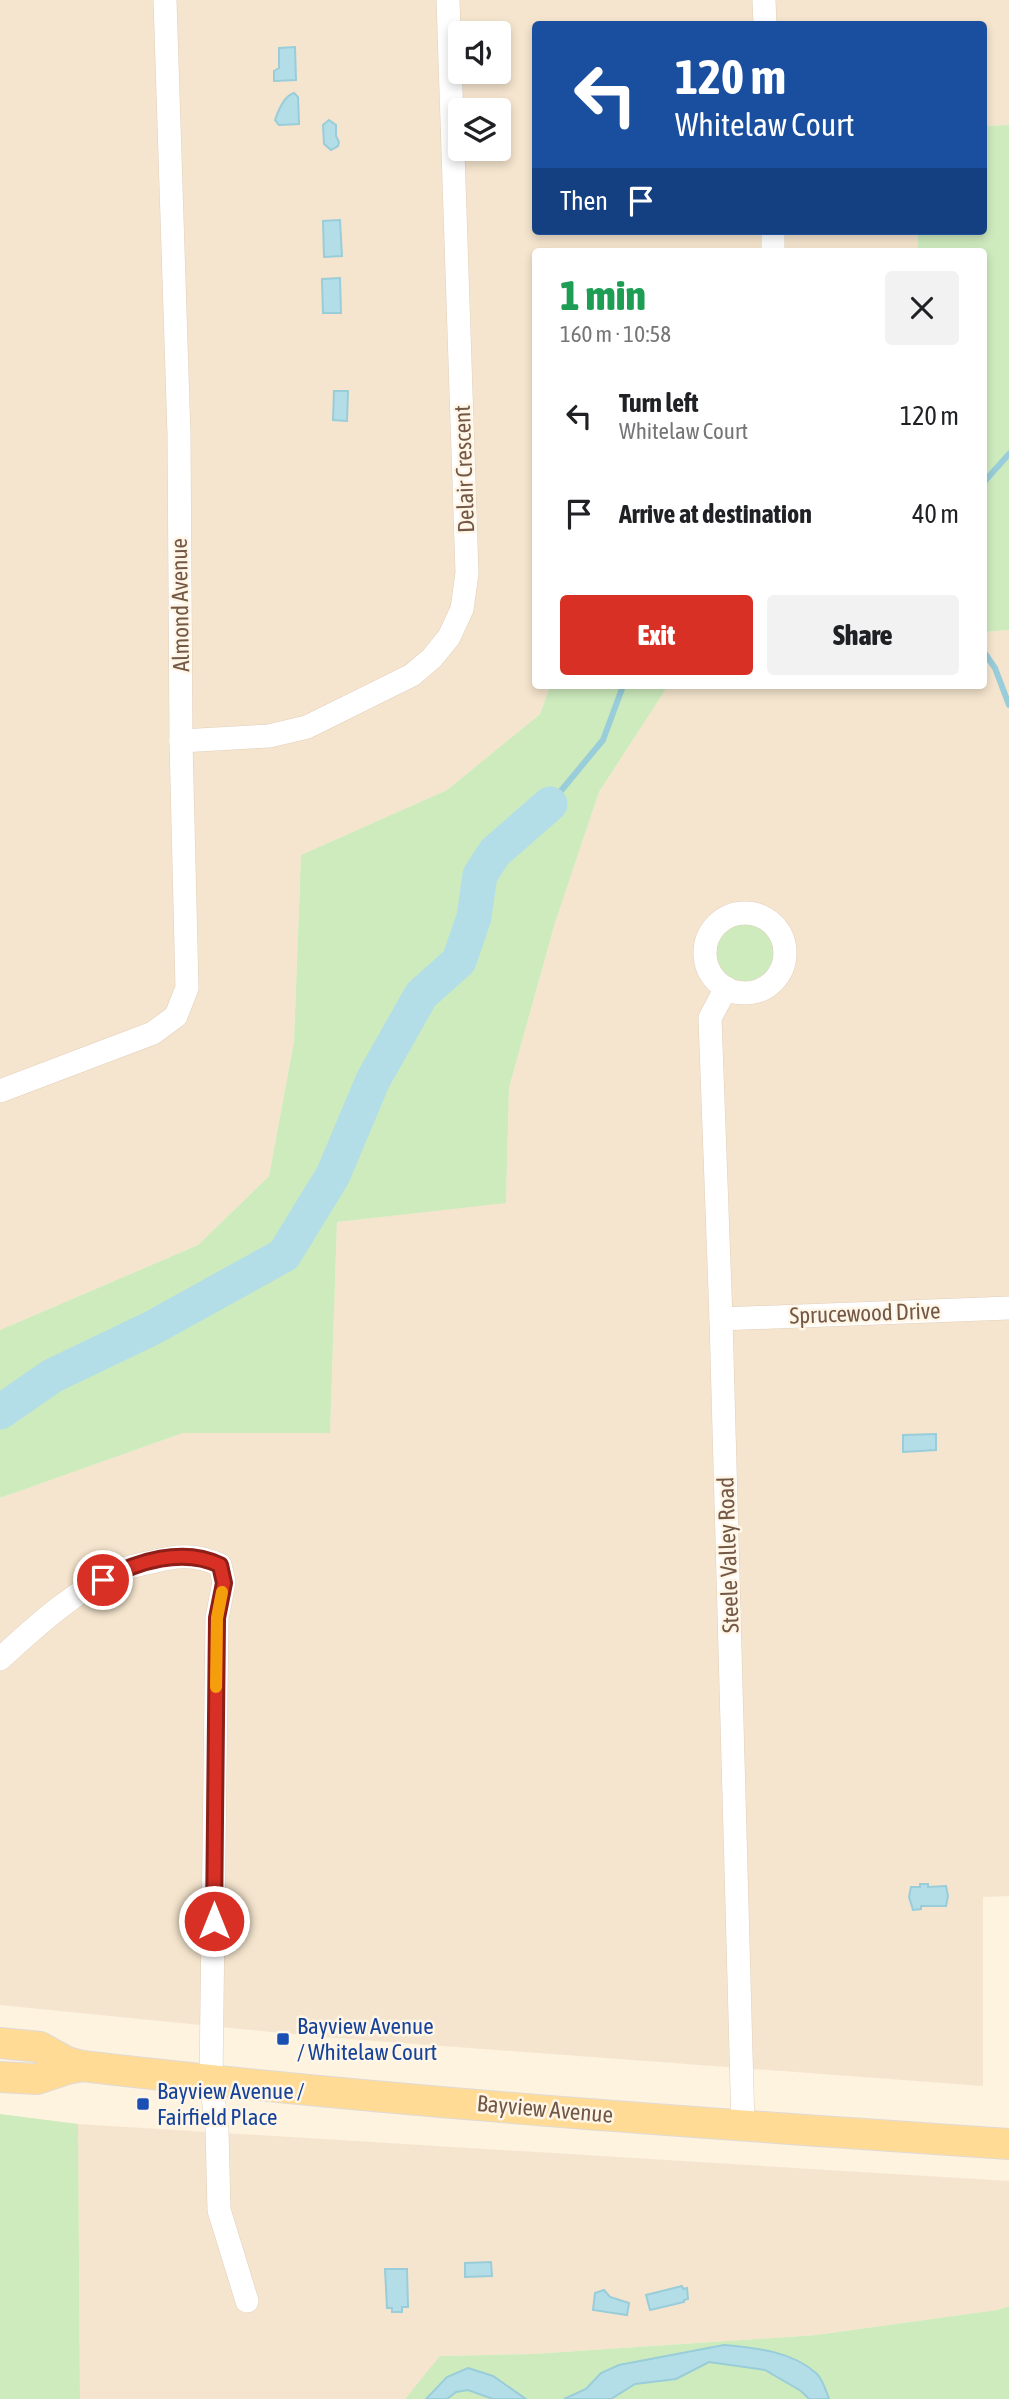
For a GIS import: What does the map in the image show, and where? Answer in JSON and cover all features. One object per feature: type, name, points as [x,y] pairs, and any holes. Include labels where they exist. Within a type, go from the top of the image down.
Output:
[{"type":"main road","name":"Bayview Avenue","points":[[0,2043],[40,2047],[82,2067]]},
{"type":"main road","name":"Bayview Avenue","points":[[0,2077],[37,2079],[82,2067],[211,2081],[743,2126],[1009,2144]]},
{"type":"street","name":"Almond Avenue","points":[[0,1091],[153,1034],[176,1016],[187,988],[178,435],[165,0]]},
{"type":"street","name":"Delair Crescent","points":[[181,741],[270,736],[307,727],[412,675],[432,658],[449,637],[462,609],[467,573],[448,0]]},
{"type":"street","points":[[764,0],[765,21]]},
{"type":"street","name":"Steele Valley Road","points":[[726,988],[710,1018],[722,1318],[743,2126]]},
{"type":"street","name":"Sprucewood Drive","points":[[722,1318],[1009,1308]]},
{"type":"street","points":[[0,1659],[50,1615],[85,1590],[122,1570],[179,1555],[204,1558],[220,1565],[224,1583],[217,1618],[211,2081],[217,2129],[219,2210],[247,2301]]},
{"type":"shaded area","points":[[0,0],[1009,0],[1009,125],[987,126],[987,21],[532,21],[532,235],[918,235],[918,248],[532,248],[532,689],[549,689],[540,714],[447,790],[301,855],[294,1041],[269,1176],[198,1245],[0,1330]]},
{"type":"shaded area","points":[[1009,630],[1009,1896],[983,1897],[983,2086],[322,2037],[0,2005],[0,1498],[183,1433],[330,1432],[337,1222],[506,1202],[509,1088],[555,923],[599,792],[666,689],[987,689],[987,632]]},
{"type":"shaded area","points":[[78,2124],[1009,2181],[1009,2306],[997,2310],[816,2335],[533,2354],[441,2356],[405,2399],[80,2399]]},
{"type":"green space","points":[[1009,125],[1009,630],[987,632],[987,248],[918,248],[918,235],[987,235],[987,126]]},
{"type":"green space","points":[[549,689],[666,689],[599,792],[555,923],[509,1088],[506,1203],[337,1222],[330,1433],[183,1433],[0,1498],[0,1330],[198,1245],[269,1176],[294,1041],[301,855],[447,790],[540,714]]},
{"type":"green space","points":[[745,923],[756,925],[769,936],[774,952],[772,963],[761,976],[745,981],[734,979],[721,968],[716,952],[718,941],[729,928]]},
{"type":"green space","points":[[0,2114],[78,2124],[80,2399],[0,2399]]},
{"type":"green space","points":[[1009,2306],[1009,2399],[405,2399],[440,2356],[533,2354],[816,2335],[997,2310]]},
{"type":"water","points":[[295,47],[296,80],[274,81],[274,71],[279,68],[279,48]]},
{"type":"water","points":[[294,93],[298,97],[299,124],[279,125],[275,120],[280,108],[287,97]]},
{"type":"water","points":[[329,120],[336,125],[339,142],[338,146],[331,150],[324,144],[323,125]]},
{"type":"water","points":[[340,220],[342,256],[324,257],[323,221]]},
{"type":"water","points":[[340,278],[341,313],[323,313],[322,279]]},
{"type":"water","points":[[334,391],[348,391],[347,421],[333,420]]},
{"type":"water","points":[[936,1434],[936,1450],[903,1452],[903,1435]]},
{"type":"water","points":[[920,1884],[928,1884],[928,1887],[946,1886],[946,1906],[921,1906],[921,1909],[913,1910],[909,1897],[911,1887],[920,1887]]},
{"type":"water","points":[[491,2262],[492,2276],[465,2277],[465,2263]]},
{"type":"water","points":[[385,2269],[407,2269],[408,2307],[402,2307],[402,2312],[392,2312],[392,2308],[387,2308]]},
{"type":"water","points":[[682,2286],[683,2289],[687,2288],[688,2299],[684,2302],[650,2310],[646,2295]]},
{"type":"water","points":[[604,2290],[610,2297],[629,2303],[627,2315],[593,2310],[595,2293]]},
{"type":"water","points":[[724,2345],[773,2352],[797,2360],[819,2376],[829,2399],[809,2399],[801,2391],[765,2370],[709,2362],[676,2379],[635,2384],[611,2399],[564,2399],[586,2389],[601,2373],[619,2365]]},
{"type":"water","points":[[468,2368],[493,2376],[526,2399],[493,2399],[468,2390],[456,2392],[447,2399],[426,2399],[447,2377]]},
{"type":"waterway","points":[[987,479],[1009,454]]},
{"type":"waterway","points":[[987,656],[995,668],[1009,705]]},
{"type":"waterway","points":[[550,804],[603,740],[622,689]]},
{"type":"waterway","points":[[0,1412],[52,1376],[152,1328],[284,1255],[333,1175],[373,1080],[421,995],[459,961],[474,917],[480,875],[495,852],[550,804]]},
{"type":"slow traffic","points":[[216,1687],[217,1618],[222,1592]]},
{"type":"place","name":"Bayview Avenue / Whitelaw Court","points":[[283,2039]]},
{"type":"place","name":"Bayview Avenue / Fairfield Place","points":[[143,2104]]},
{"type":"route","points":[[103,1580],[122,1570],[179,1555],[204,1558],[220,1565],[224,1583],[217,1618],[214,1921]]}]
